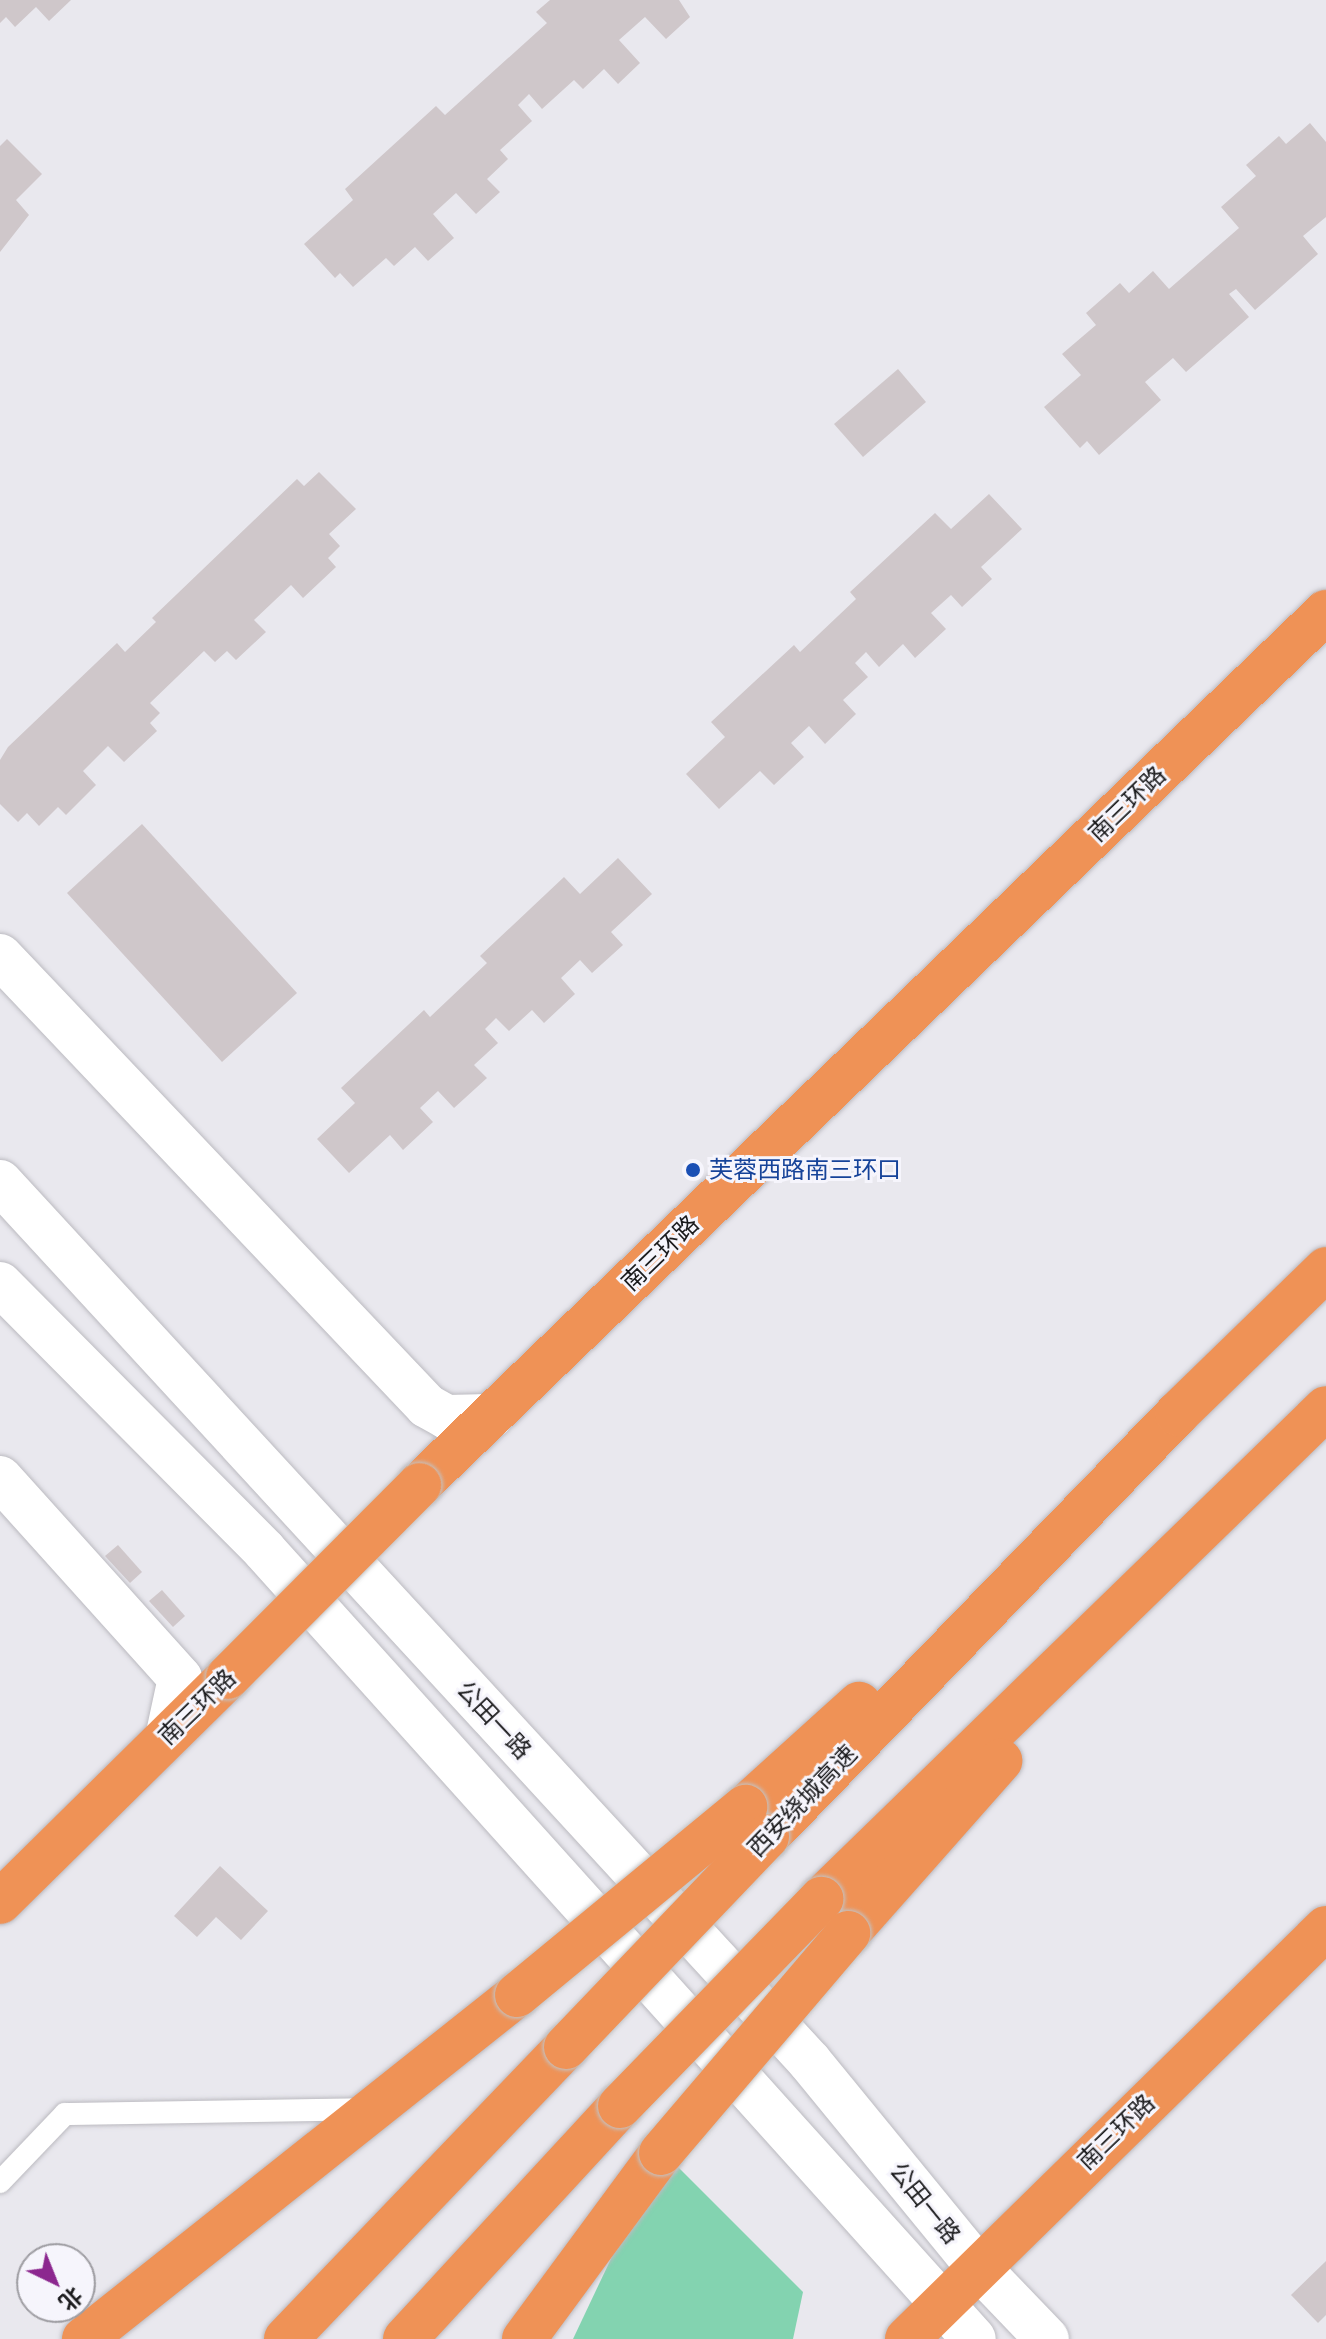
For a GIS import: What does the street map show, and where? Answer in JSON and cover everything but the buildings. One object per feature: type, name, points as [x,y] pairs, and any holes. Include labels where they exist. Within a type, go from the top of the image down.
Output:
[{"type":"highway","name":"南三环路","points":[[0,1902],[419,1485],[1326,612]]},
{"type":"highway","name":"西安绕城高速","points":[[286,2339],[566,2047],[756,1822],[1326,1269]]},
{"type":"highway","points":[[405,2339],[620,2106],[821,1899],[1326,1408]]},
{"type":"highway","points":[[530,2334],[661,2153],[848,1933],[1251,1479]]},
{"type":"highway","points":[[84,2339],[368,2109],[517,1995],[756,1822]]},
{"type":"highway","name":"南三环路","points":[[907,2339],[977,2266],[1326,1928]]},
{"type":"main road","points":[[0,956],[427,1406],[447,1417],[491,1416]]},
{"type":"main road","name":"公田一路","points":[[0,1182],[810,2062],[977,2266],[1047,2339]]},
{"type":"main road","points":[[0,1284],[264,1550],[940,2305],[974,2339]]},
{"type":"main road","points":[[0,1478],[180,1678],[168,1734]]},
{"type":"lane","points":[[0,2182],[65,2114],[368,2109]]},
{"type":"green space","points":[[672,2161],[803,2292],[793,2339],[573,2339],[617,2246]]},
{"type":"place","name":"芙蓉西路南三环口","points":[[693,1170]]}]
